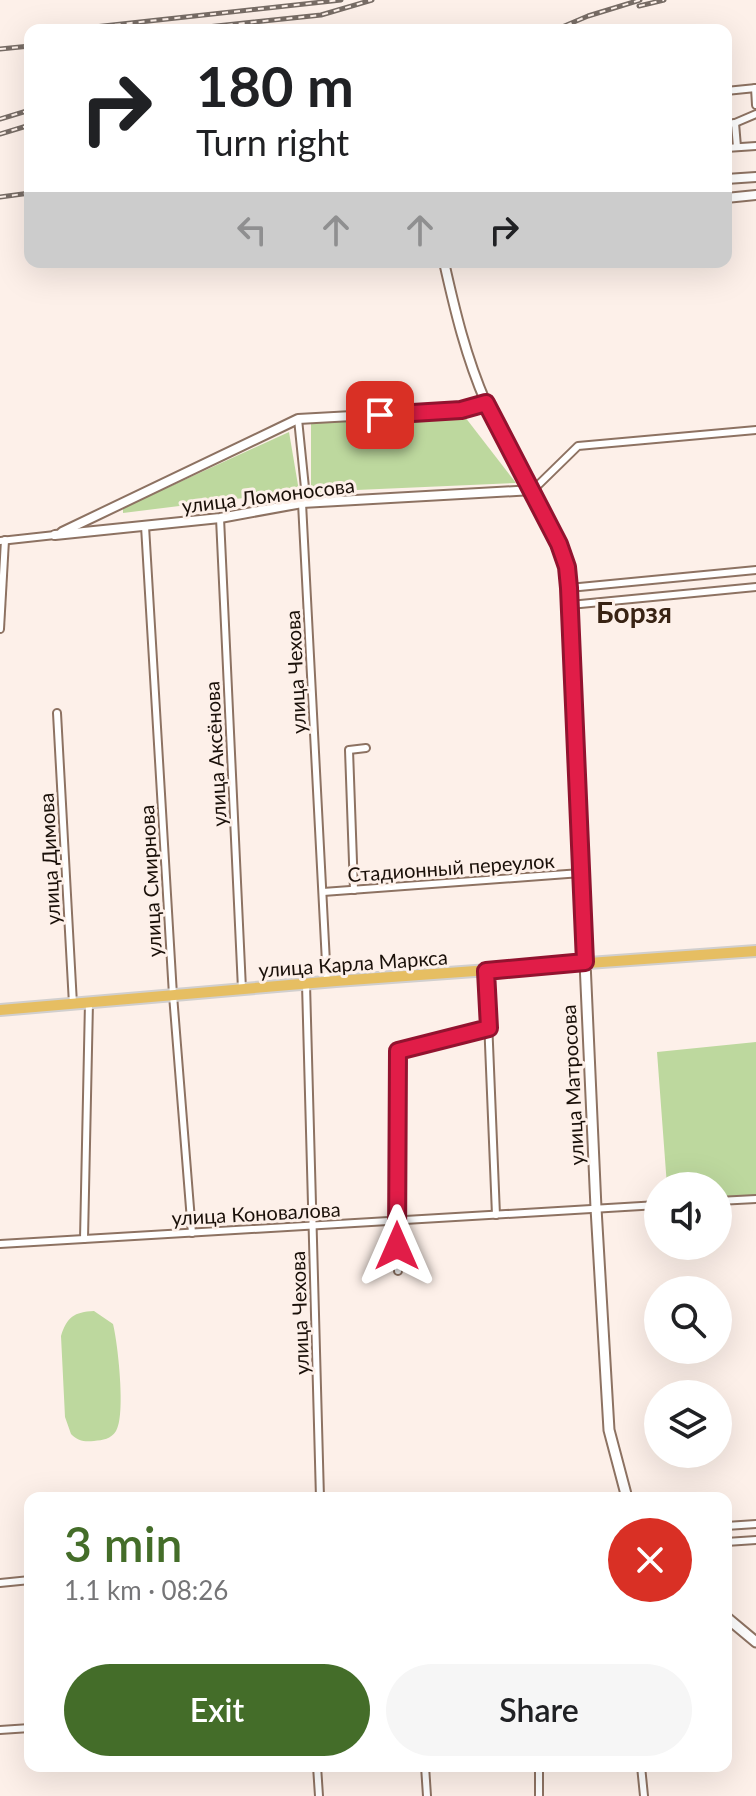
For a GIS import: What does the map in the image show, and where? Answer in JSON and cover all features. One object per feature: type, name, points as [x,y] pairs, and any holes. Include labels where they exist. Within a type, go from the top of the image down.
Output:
[{"type":"highway","name":"улица Карла Маркса","points":[[0,1010],[327,982],[756,951]]},
{"type":"main road","name":"улица Матросова","points":[[585,962],[609,1430],[625,1492]]},
{"type":"main road","points":[[732,1622],[756,1642]]},
{"type":"street","points":[[732,90],[756,88],[756,105]]},
{"type":"street","points":[[732,123],[756,114]]},
{"type":"street","points":[[735,123],[737,147]]},
{"type":"street","points":[[732,147],[756,146]]},
{"type":"street","points":[[732,179],[756,177]]},
{"type":"street","points":[[732,197],[756,195]]},
{"type":"street","name":"улица Матросова","points":[[445,268],[464,348],[486,403],[533,490],[567,567],[585,962]]},
{"type":"street","name":"улица Ломоносова","points":[[55,535],[298,419],[461,410],[486,403]]},
{"type":"street","name":"улица Чехова","points":[[298,419],[305,488],[302,503],[327,982]]},
{"type":"street","points":[[533,490],[578,446],[756,430]]},
{"type":"street","name":"улица Ломоносова","points":[[2,541],[220,518],[302,503],[533,490]]},
{"type":"street","name":"улица Аксёнова","points":[[220,518],[242,989]]},
{"type":"street","name":"улица Смирнова","points":[[145,526],[173,995],[192,1233]]},
{"type":"street","points":[[0,629],[2,541]]},
{"type":"street","points":[[569,588],[756,570]]},
{"type":"street","points":[[570,605],[756,587]]},
{"type":"street","name":"улица Димова","points":[[57,713],[73,1004]]},
{"type":"street","points":[[354,890],[349,750],[366,748]]},
{"type":"street","name":"Стадионный переулок","points":[[323,892],[581,873]]},
{"type":"street","points":[[486,971],[496,1215]]},
{"type":"street","name":"улица Чехова","points":[[306,984],[320,1492]]},
{"type":"street","points":[[84,1239],[89,1002]]},
{"type":"street","points":[[398,1271],[398,1051],[489,1028]]},
{"type":"street","points":[[732,1200],[756,1199]]},
{"type":"street","name":"улица Коновалова","points":[[0,1244],[644,1206]]},
{"type":"street","points":[[732,1526],[756,1524]]},
{"type":"street","points":[[732,1542],[756,1540]]},
{"type":"street","points":[[0,1583],[24,1581]]},
{"type":"street","points":[[0,1730],[24,1728]]},
{"type":"street","points":[[317,1772],[319,1796]]},
{"type":"street","points":[[425,1772],[427,1796]]},
{"type":"street","points":[[539,1772],[539,1796]]},
{"type":"street","points":[[642,1772],[644,1796]]},
{"type":"green space","points":[[465,417],[516,483],[311,492],[311,422]]},
{"type":"green space","points":[[289,432],[299,491],[123,513],[123,508]]},
{"type":"green space","points":[[756,1042],[756,1195],[732,1196],[732,1172],[666,1172],[657,1052]]},
{"type":"green space","points":[[94,1311],[113,1324],[121,1396],[116,1431],[104,1440],[87,1441],[71,1434],[65,1417],[61,1336],[72,1317]]},
{"type":"railway","points":[[122,24],[341,0]]},
{"type":"railway","points":[[236,24],[321,15],[372,0]]},
{"type":"railway","points":[[569,24],[640,0]]},
{"type":"railway","points":[[639,6],[664,0]]},
{"type":"railway","points":[[0,49],[24,47]]},
{"type":"railway","points":[[0,119],[24,112]]},
{"type":"railway","points":[[0,134],[24,127]]},
{"type":"railway","points":[[0,197],[24,194]]},
{"type":"district","name":"Борзя","points":[[634,612]]},
{"type":"route","points":[[380,415],[461,410],[486,403],[559,544],[567,567],[569,588],[585,962],[486,971],[489,1028],[398,1051],[397,1246]]}]
